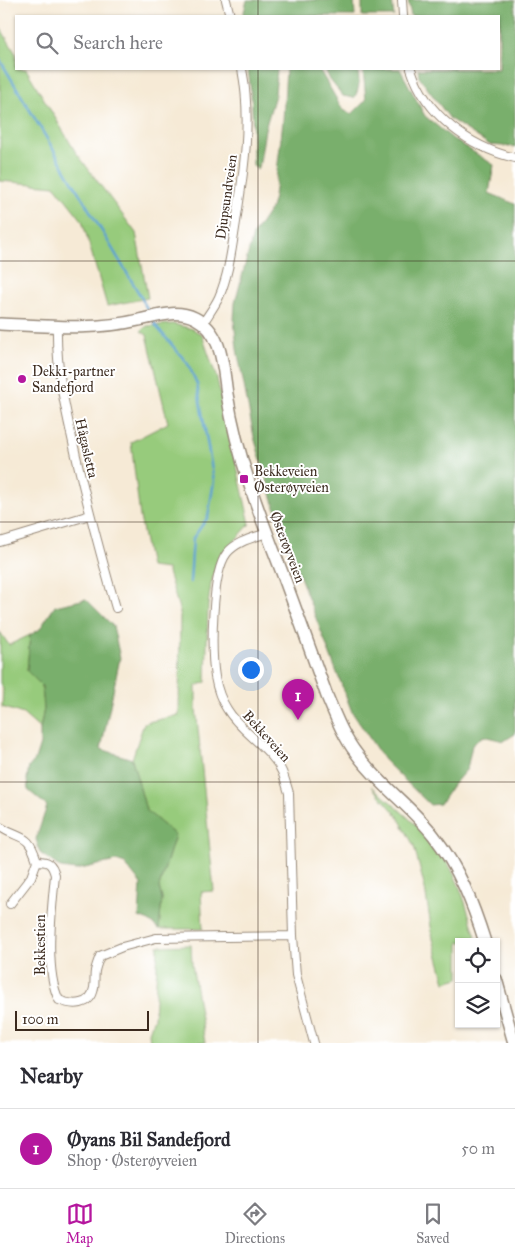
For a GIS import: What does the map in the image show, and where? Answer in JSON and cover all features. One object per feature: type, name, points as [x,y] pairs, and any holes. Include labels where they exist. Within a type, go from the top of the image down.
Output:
[{"type":"main road","points":[[0,324],[95,327],[174,313],[195,318],[203,323]]},
{"type":"main road","name":"Østerøyveien","points":[[203,323],[212,334],[220,351],[231,416],[249,483],[327,696],[346,739],[365,765],[423,822],[445,851],[463,882],[484,938]]},
{"type":"main road","points":[[497,983],[514,1043]]},
{"type":"street","points":[[226,0],[230,15]]},
{"type":"street","points":[[402,0],[403,15]]},
{"type":"street","name":"Djupsundveien","points":[[203,323],[218,299],[223,285],[230,258],[240,197],[248,124],[246,90],[242,70]]},
{"type":"street","points":[[411,70],[423,95],[436,113],[451,128],[476,144],[515,158]]},
{"type":"street","name":"Hågasletta","points":[[57,327],[56,354],[61,389],[90,515],[116,608]]},
{"type":"street","points":[[0,542],[90,515]]},
{"type":"street","name":"Bekkeveien","points":[[267,533],[245,540],[227,553],[222,561],[214,604],[213,651],[215,678],[227,709],[241,727],[274,759],[283,772],[289,793],[296,975],[314,1043]]},
{"type":"street","points":[[0,827],[11,834],[31,842],[37,861],[31,877],[10,904]]},
{"type":"street","name":"Bekkestien","points":[[37,861],[47,861],[53,866],[55,875],[51,945],[52,980],[59,1000],[67,1003],[82,1003],[90,998],[94,989],[94,972],[100,956],[144,941],[156,938],[293,936]]},
{"type":"green space","points":[[247,0],[354,0],[355,15],[243,15]]},
{"type":"green space","points":[[362,0],[392,0],[394,15],[362,15]]},
{"type":"green space","points":[[408,0],[515,0],[515,147],[490,145],[450,119],[419,77],[418,70],[500,70],[500,15],[411,15]]},
{"type":"green space","points":[[0,27],[15,52],[15,70],[27,70],[75,151],[136,233],[148,298],[107,306],[82,220],[55,186],[0,181]]},
{"type":"green space","points":[[248,70],[277,70],[275,95],[265,129],[260,162],[257,169],[253,166]]},
{"type":"green space","points":[[286,70],[320,70],[343,110],[352,114],[366,100],[363,70],[401,70],[425,116],[453,139],[494,165],[489,193],[515,204],[515,734],[504,741],[483,736],[472,745],[467,769],[440,804],[430,805],[384,760],[352,712],[281,527],[254,437],[237,349],[234,320],[235,303],[253,235],[271,208],[274,197],[283,121]]},
{"type":"green space","points":[[325,70],[357,70],[359,84],[354,98],[343,96],[330,80]]},
{"type":"green space","points":[[173,324],[193,329],[202,335],[217,379],[250,524],[218,559],[211,584],[208,605],[206,682],[196,686],[196,708],[214,891],[201,892],[203,929],[159,929],[162,899],[159,887],[175,835],[146,810],[132,759],[144,723],[179,715],[180,612],[167,569],[150,567],[140,517],[131,442],[168,423],[147,335],[141,331],[147,326]]},
{"type":"green space","points":[[86,599],[113,626],[120,658],[101,749],[132,759],[146,810],[175,835],[159,887],[162,899],[159,929],[149,921],[139,917],[141,884],[125,864],[116,861],[76,870],[61,868],[40,853],[36,839],[47,806],[28,790],[29,767],[35,760],[40,744],[40,729],[44,709],[42,686],[27,671],[30,635],[39,630],[55,606]]},
{"type":"green space","points":[[0,632],[9,645],[30,635],[27,671],[42,686],[44,709],[40,729],[23,714],[2,707]]},
{"type":"green space","points":[[371,786],[400,810],[427,837],[449,865],[463,895],[476,937],[455,938],[455,979],[445,982],[433,939],[425,889],[414,846],[397,815]]},
{"type":"green space","points":[[191,945],[192,964],[205,1043],[150,1043],[149,1032],[154,1018],[158,946]]},
{"type":"waterway","points":[[0,60],[140,295],[150,315]]},
{"type":"waterway","points":[[153,319],[156,326],[188,364],[197,384],[214,481],[208,517],[193,538],[190,582]]},
{"type":"place","name":"Dekk1-partner Sandefjord","points":[[22,379]]},
{"type":"place","name":"Bekkeveien Østerøyveien","points":[[244,479]]},
{"type":"place","name":"Øyans Bil Sandefjord","points":[[298,720]]}]
